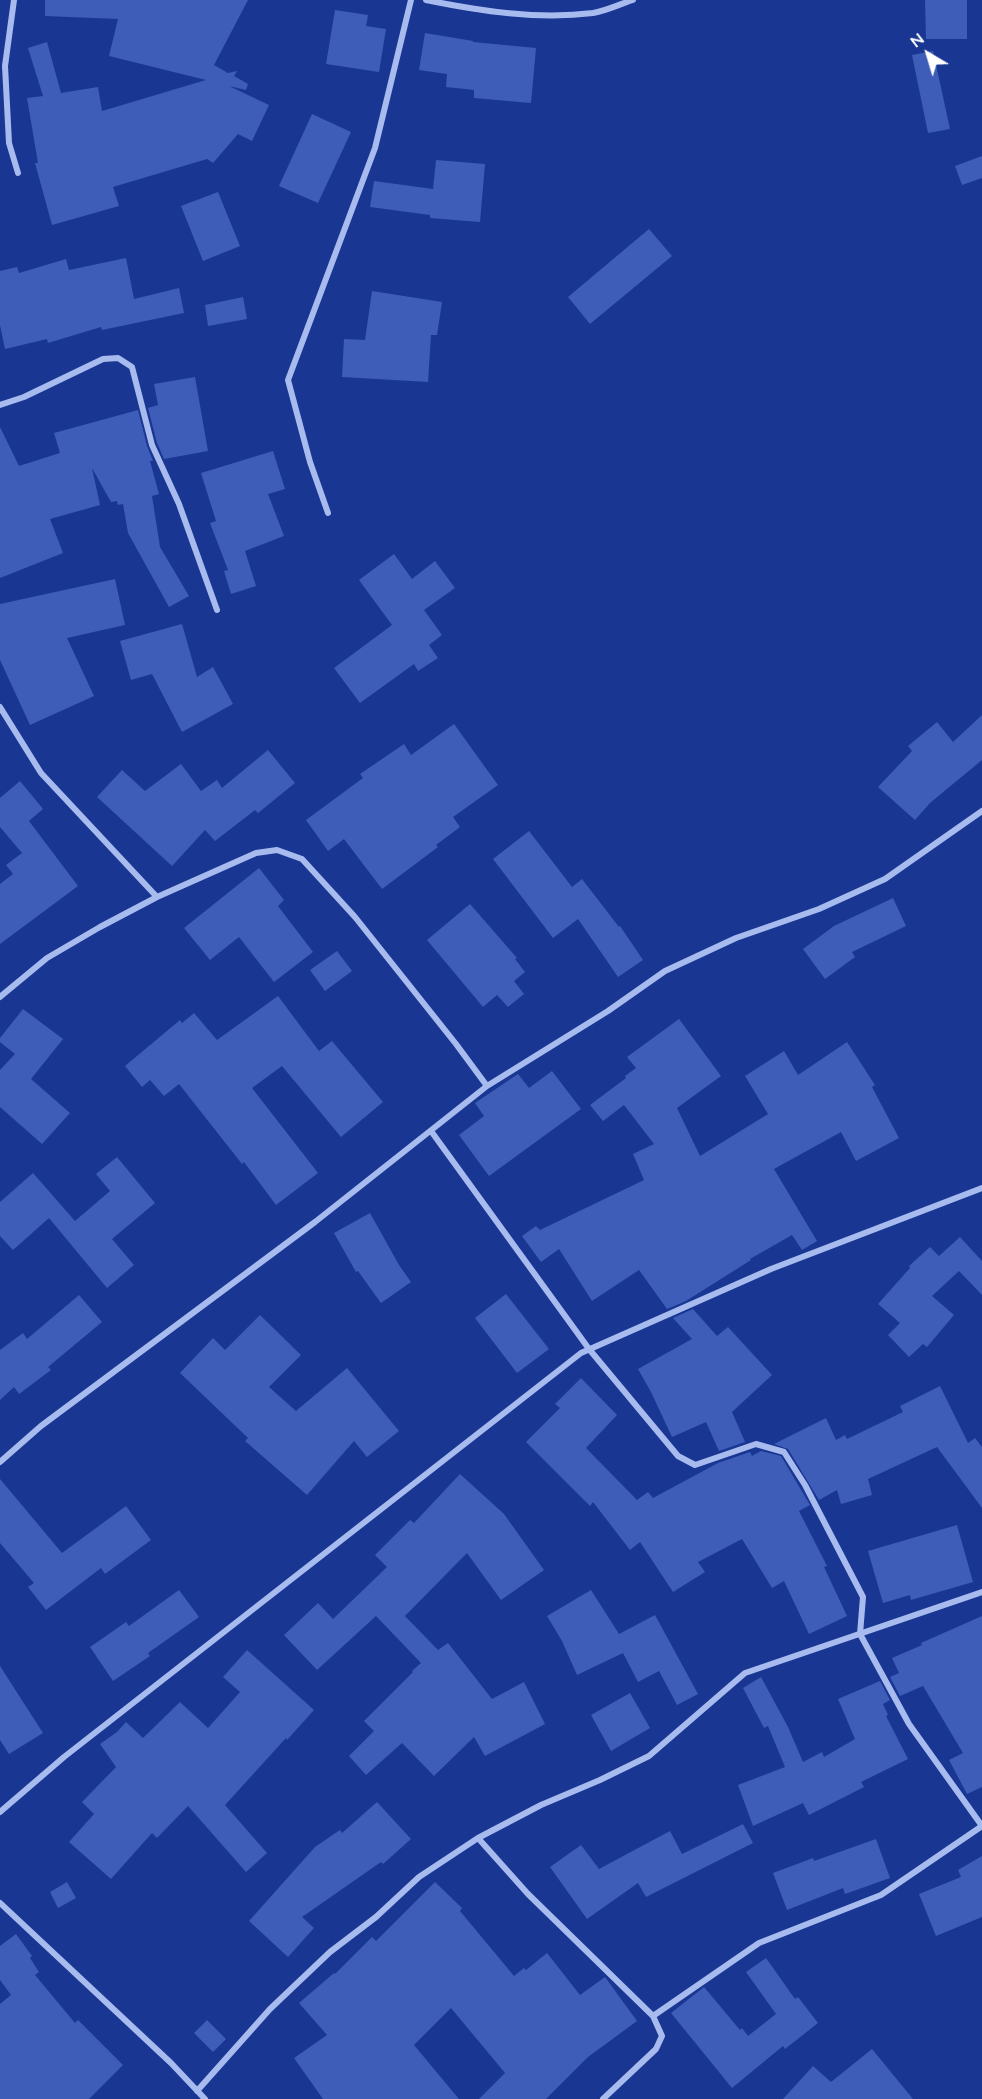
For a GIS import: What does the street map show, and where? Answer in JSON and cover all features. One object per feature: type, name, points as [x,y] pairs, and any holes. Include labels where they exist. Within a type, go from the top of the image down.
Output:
[{"type":"street","points":[[14,0],[5,66],[9,143],[18,173]]},
{"type":"street","points":[[328,513],[310,462],[288,380],[375,148],[411,0]]},
{"type":"street","points":[[426,0],[476,10],[549,15],[595,13],[633,0]]},
{"type":"street","points":[[0,405],[24,397],[103,359],[118,358],[132,367],[152,445],[179,504],[217,610]]},
{"type":"street","points":[[0,707],[41,773],[157,897]]},
{"type":"street","points":[[0,1462],[41,1426],[315,1222],[487,1086],[608,1011],[665,971],[736,938],[819,909],[885,879],[982,811]]},
{"type":"street","points":[[0,998],[47,958],[157,897],[255,853],[277,850],[302,859],[355,917],[487,1086]]},
{"type":"street","points":[[431,1131],[589,1349],[678,1456],[694,1465],[756,1444],[784,1452],[805,1485],[863,1597],[860,1634],[909,1724],[982,1826],[881,1895],[759,1943],[653,2016]]},
{"type":"street","points":[[0,1812],[64,1757],[581,1353],[771,1269],[982,1188]]},
{"type":"street","points":[[197,2091],[270,2009],[330,1952],[376,1917],[419,1877],[478,1838],[541,1805],[649,1756],[745,1673],[946,1602],[982,1592]]},
{"type":"street","points":[[478,1838],[528,1894],[653,2016],[662,2036],[656,2049],[603,2099]]},
{"type":"street","points":[[0,1903],[171,2062],[205,2099]]},
{"type":"building","points":[[45,0],[248,0],[214,65],[228,73],[237,71],[234,76],[248,84],[246,90],[229,86],[269,105],[252,141],[238,134],[213,163],[207,159],[113,187],[119,206],[52,225],[35,163],[38,163],[27,98],[43,96],[28,48],[47,42],[61,93],[98,87],[102,111],[206,80],[109,56],[118,19],[45,16]]},
{"type":"building","points":[[925,0],[967,0],[967,39],[926,39]]},
{"type":"building","points":[[335,10],[368,15],[366,26],[386,29],[379,72],[326,64]]},
{"type":"building","points":[[425,33],[473,42],[536,48],[531,103],[474,98],[474,90],[446,87],[447,74],[419,70]]},
{"type":"building","points":[[933,51],[950,129],[928,133],[912,55]]},
{"type":"building","points":[[312,114],[351,132],[318,203],[279,186]]},
{"type":"building","points":[[982,156],[982,178],[962,185],[955,166]]},
{"type":"building","points":[[436,160],[485,164],[480,222],[430,218],[430,215],[370,207],[374,181],[433,189]]},
{"type":"building","points":[[218,192],[240,246],[203,261],[181,206]]},
{"type":"building","points":[[649,229],[672,256],[590,324],[568,297]]},
{"type":"building","points":[[126,258],[134,299],[179,288],[184,313],[102,330],[101,327],[48,343],[47,339],[5,349],[0,325],[0,271],[17,267],[19,273],[66,259],[69,270]]},
{"type":"building","points":[[372,291],[442,302],[437,335],[431,335],[428,382],[342,377],[344,339],[365,340]]},
{"type":"building","points":[[243,297],[247,319],[208,326],[205,305]]},
{"type":"building","points":[[195,377],[208,451],[164,459],[157,443],[148,408],[158,405],[154,384]]},
{"type":"building","points":[[138,410],[153,461],[150,461],[159,494],[152,496],[160,547],[189,596],[169,607],[128,533],[123,504],[118,505],[117,501],[111,502],[92,468],[100,505],[50,519],[63,553],[0,578],[0,427],[19,466],[60,453],[54,433]]},
{"type":"building","points":[[273,451],[285,489],[268,494],[284,536],[245,551],[256,586],[231,594],[224,571],[228,570],[210,523],[216,521],[201,473]]},
{"type":"building","points":[[394,554],[412,579],[435,561],[455,588],[424,610],[442,635],[429,645],[438,658],[418,671],[414,664],[360,703],[334,668],[392,625],[359,580]]},
{"type":"building","points":[[115,579],[125,625],[67,638],[94,696],[30,725],[0,660],[0,604]]},
{"type":"building","points":[[182,624],[197,677],[213,667],[233,704],[182,732],[152,674],[131,680],[120,641]]},
{"type":"building","points":[[982,715],[982,760],[930,803],[915,820],[878,787],[912,751],[908,746],[937,722],[953,742]]},
{"type":"building","points":[[454,724],[498,785],[453,817],[460,827],[436,845],[438,847],[382,889],[344,839],[328,851],[306,820],[363,778],[360,774],[404,744],[411,755]]},
{"type":"building","points":[[268,750],[295,783],[258,813],[255,810],[215,841],[205,830],[172,866],[97,797],[122,770],[145,791],[181,764],[201,791],[217,780],[222,788]]},
{"type":"building","points":[[20,781],[43,809],[29,821],[78,886],[0,944],[0,884],[13,874],[6,865],[22,853],[0,827],[0,798]]},
{"type":"building","points":[[529,831],[572,887],[582,879],[620,926],[643,960],[618,977],[578,919],[553,938],[493,859]]},
{"type":"building","points":[[259,868],[284,900],[278,906],[313,952],[274,982],[239,937],[210,960],[184,928]]},
{"type":"building","points":[[893,898],[906,926],[852,952],[855,957],[825,979],[803,949],[834,926]]},
{"type":"building","points":[[470,904],[517,958],[515,959],[525,972],[514,981],[524,994],[508,1007],[497,995],[483,1007],[427,940]]},
{"type":"building","points":[[337,951],[352,971],[325,991],[310,970]]},
{"type":"building","points":[[278,996],[319,1051],[332,1041],[383,1102],[341,1137],[282,1066],[252,1088],[318,1173],[276,1205],[244,1162],[242,1164],[179,1084],[164,1096],[150,1080],[142,1087],[125,1066],[180,1020],[182,1023],[194,1013],[217,1040]]},
{"type":"building","points":[[23,1009],[63,1039],[31,1079],[70,1113],[42,1144],[0,1107],[0,1070],[15,1054],[0,1042],[0,1038]]},
{"type":"building","points":[[679,1019],[721,1076],[677,1108],[700,1156],[768,1114],[745,1076],[784,1051],[798,1075],[847,1042],[875,1085],[872,1087],[899,1138],[856,1161],[841,1132],[774,1169],[817,1241],[802,1250],[792,1235],[750,1259],[686,1301],[667,1309],[639,1270],[592,1301],[559,1249],[541,1262],[522,1236],[536,1226],[540,1230],[644,1180],[633,1154],[654,1144],[624,1105],[603,1121],[590,1105],[636,1068],[627,1057]]},
{"type":"building","points":[[552,1071],[581,1109],[489,1176],[459,1135],[484,1116],[475,1103],[518,1074],[529,1088]]},
{"type":"building","points":[[117,1157],[155,1203],[112,1239],[134,1265],[107,1288],[49,1218],[13,1250],[0,1236],[0,1202],[33,1173],[75,1221],[110,1191],[96,1174]]},
{"type":"building","points":[[370,1213],[411,1282],[381,1303],[358,1271],[356,1272],[334,1233]]},
{"type":"building","points":[[960,1237],[982,1261],[982,1295],[959,1271],[932,1296],[954,1315],[927,1347],[923,1344],[909,1357],[888,1335],[900,1323],[878,1304],[910,1268],[909,1266],[930,1247],[939,1256]]},
{"type":"building","points":[[506,1294],[549,1349],[517,1373],[475,1318]]},
{"type":"building","points":[[79,1295],[102,1322],[48,1367],[51,1370],[19,1394],[14,1387],[0,1400],[0,1350],[23,1333],[27,1339]]},
{"type":"building","points":[[693,1309],[717,1336],[728,1327],[772,1375],[732,1412],[745,1442],[719,1451],[706,1422],[672,1437],[638,1369],[692,1339],[673,1318]]},
{"type":"building","points":[[260,1315],[301,1355],[269,1387],[296,1411],[347,1368],[399,1431],[367,1457],[354,1441],[307,1495],[245,1441],[248,1438],[180,1373],[213,1338],[225,1350]]},
{"type":"building","points":[[581,1378],[617,1415],[586,1448],[637,1500],[648,1492],[653,1498],[718,1463],[750,1452],[752,1456],[761,1451],[781,1456],[810,1505],[799,1511],[827,1566],[824,1567],[847,1616],[809,1634],[784,1581],[772,1588],[742,1539],[698,1562],[705,1572],[673,1592],[640,1542],[630,1550],[593,1502],[590,1506],[526,1442],[560,1408],[555,1404]]},
{"type":"building","points":[[940,1386],[968,1443],[975,1438],[982,1447],[982,1508],[937,1447],[868,1479],[872,1495],[841,1504],[837,1490],[819,1500],[788,1449],[774,1444],[826,1418],[836,1440],[845,1435],[847,1439],[903,1412],[900,1406]]},
{"type":"building","points":[[460,1474],[504,1514],[544,1570],[501,1600],[467,1553],[405,1616],[438,1650],[448,1643],[492,1699],[524,1682],[545,1724],[485,1756],[474,1737],[434,1776],[402,1743],[366,1775],[349,1756],[374,1731],[364,1721],[421,1663],[376,1616],[317,1670],[284,1635],[318,1603],[333,1619],[387,1567],[375,1555],[410,1520],[414,1523]]},
{"type":"building","points":[[0,1479],[62,1553],[126,1506],[151,1540],[105,1574],[101,1568],[46,1610],[28,1587],[34,1583],[0,1543]]},
{"type":"building","points":[[957,1525],[973,1582],[911,1600],[910,1595],[883,1603],[868,1551]]},
{"type":"building","points":[[179,1590],[199,1617],[148,1653],[150,1656],[113,1681],[90,1647],[126,1622],[129,1626]]},
{"type":"building","points":[[591,1590],[619,1634],[655,1615],[698,1694],[677,1705],[659,1671],[638,1682],[623,1653],[577,1675],[562,1641],[547,1616]]},
{"type":"building","points":[[982,1616],[982,1787],[967,1794],[949,1760],[963,1753],[923,1686],[900,1696],[890,1677],[899,1673],[892,1658]]},
{"type":"building","points":[[247,1650],[314,1710],[225,1805],[267,1853],[246,1872],[188,1806],[157,1838],[152,1833],[111,1879],[69,1842],[94,1814],[82,1802],[116,1767],[100,1744],[117,1732],[126,1722],[143,1738],[180,1702],[208,1728],[240,1692],[223,1677]]},
{"type":"building","points":[[0,1666],[43,1733],[9,1754],[0,1740]]},
{"type":"building","points":[[761,1677],[788,1727],[803,1762],[822,1752],[824,1757],[855,1739],[838,1699],[880,1681],[890,1700],[883,1704],[888,1715],[886,1716],[908,1759],[861,1782],[864,1787],[809,1815],[803,1803],[753,1826],[738,1785],[785,1767],[768,1726],[764,1728],[743,1688]]},
{"type":"building","points":[[630,1693],[650,1728],[611,1751],[591,1715]]},
{"type":"building","points":[[377,1802],[411,1839],[383,1864],[381,1862],[302,1917],[314,1928],[288,1957],[249,1921],[315,1847],[340,1830],[342,1833]]},
{"type":"building","points":[[743,1824],[753,1843],[646,1897],[638,1883],[587,1919],[550,1867],[581,1845],[599,1869],[670,1831],[682,1854]]},
{"type":"building","points":[[876,1839],[890,1878],[845,1894],[843,1888],[787,1910],[773,1873]]},
{"type":"building","points":[[982,1856],[982,1917],[936,1936],[919,1894],[961,1877],[958,1870]]},
{"type":"building","points":[[67,1882],[76,1898],[58,1908],[50,1892]]},
{"type":"building","points":[[435,1882],[462,1908],[460,1911],[514,1976],[524,1968],[526,1970],[547,1953],[580,1995],[605,1977],[637,2021],[588,2057],[546,2099],[479,2099],[505,2073],[451,2008],[414,2045],[459,2099],[323,2099],[294,2058],[327,2035],[299,2003],[335,1974],[372,1937],[376,1941]]},
{"type":"building","points":[[16,1934],[32,1956],[30,1958],[39,1972],[35,1975],[75,2023],[78,2020],[123,2065],[89,2099],[0,2099],[0,2004],[11,1995],[0,1980],[0,1946]]},
{"type":"building","points":[[766,1958],[795,1999],[798,1997],[818,2023],[785,2049],[783,2046],[732,2088],[671,2013],[704,1987],[740,2030],[742,2028],[748,2036],[776,2014],[746,1972]]},
{"type":"building","points":[[207,2020],[226,2039],[213,2052],[194,2033]]},
{"type":"building","points":[[872,2049],[913,2099],[783,2099],[813,2066],[831,2082]]}]
